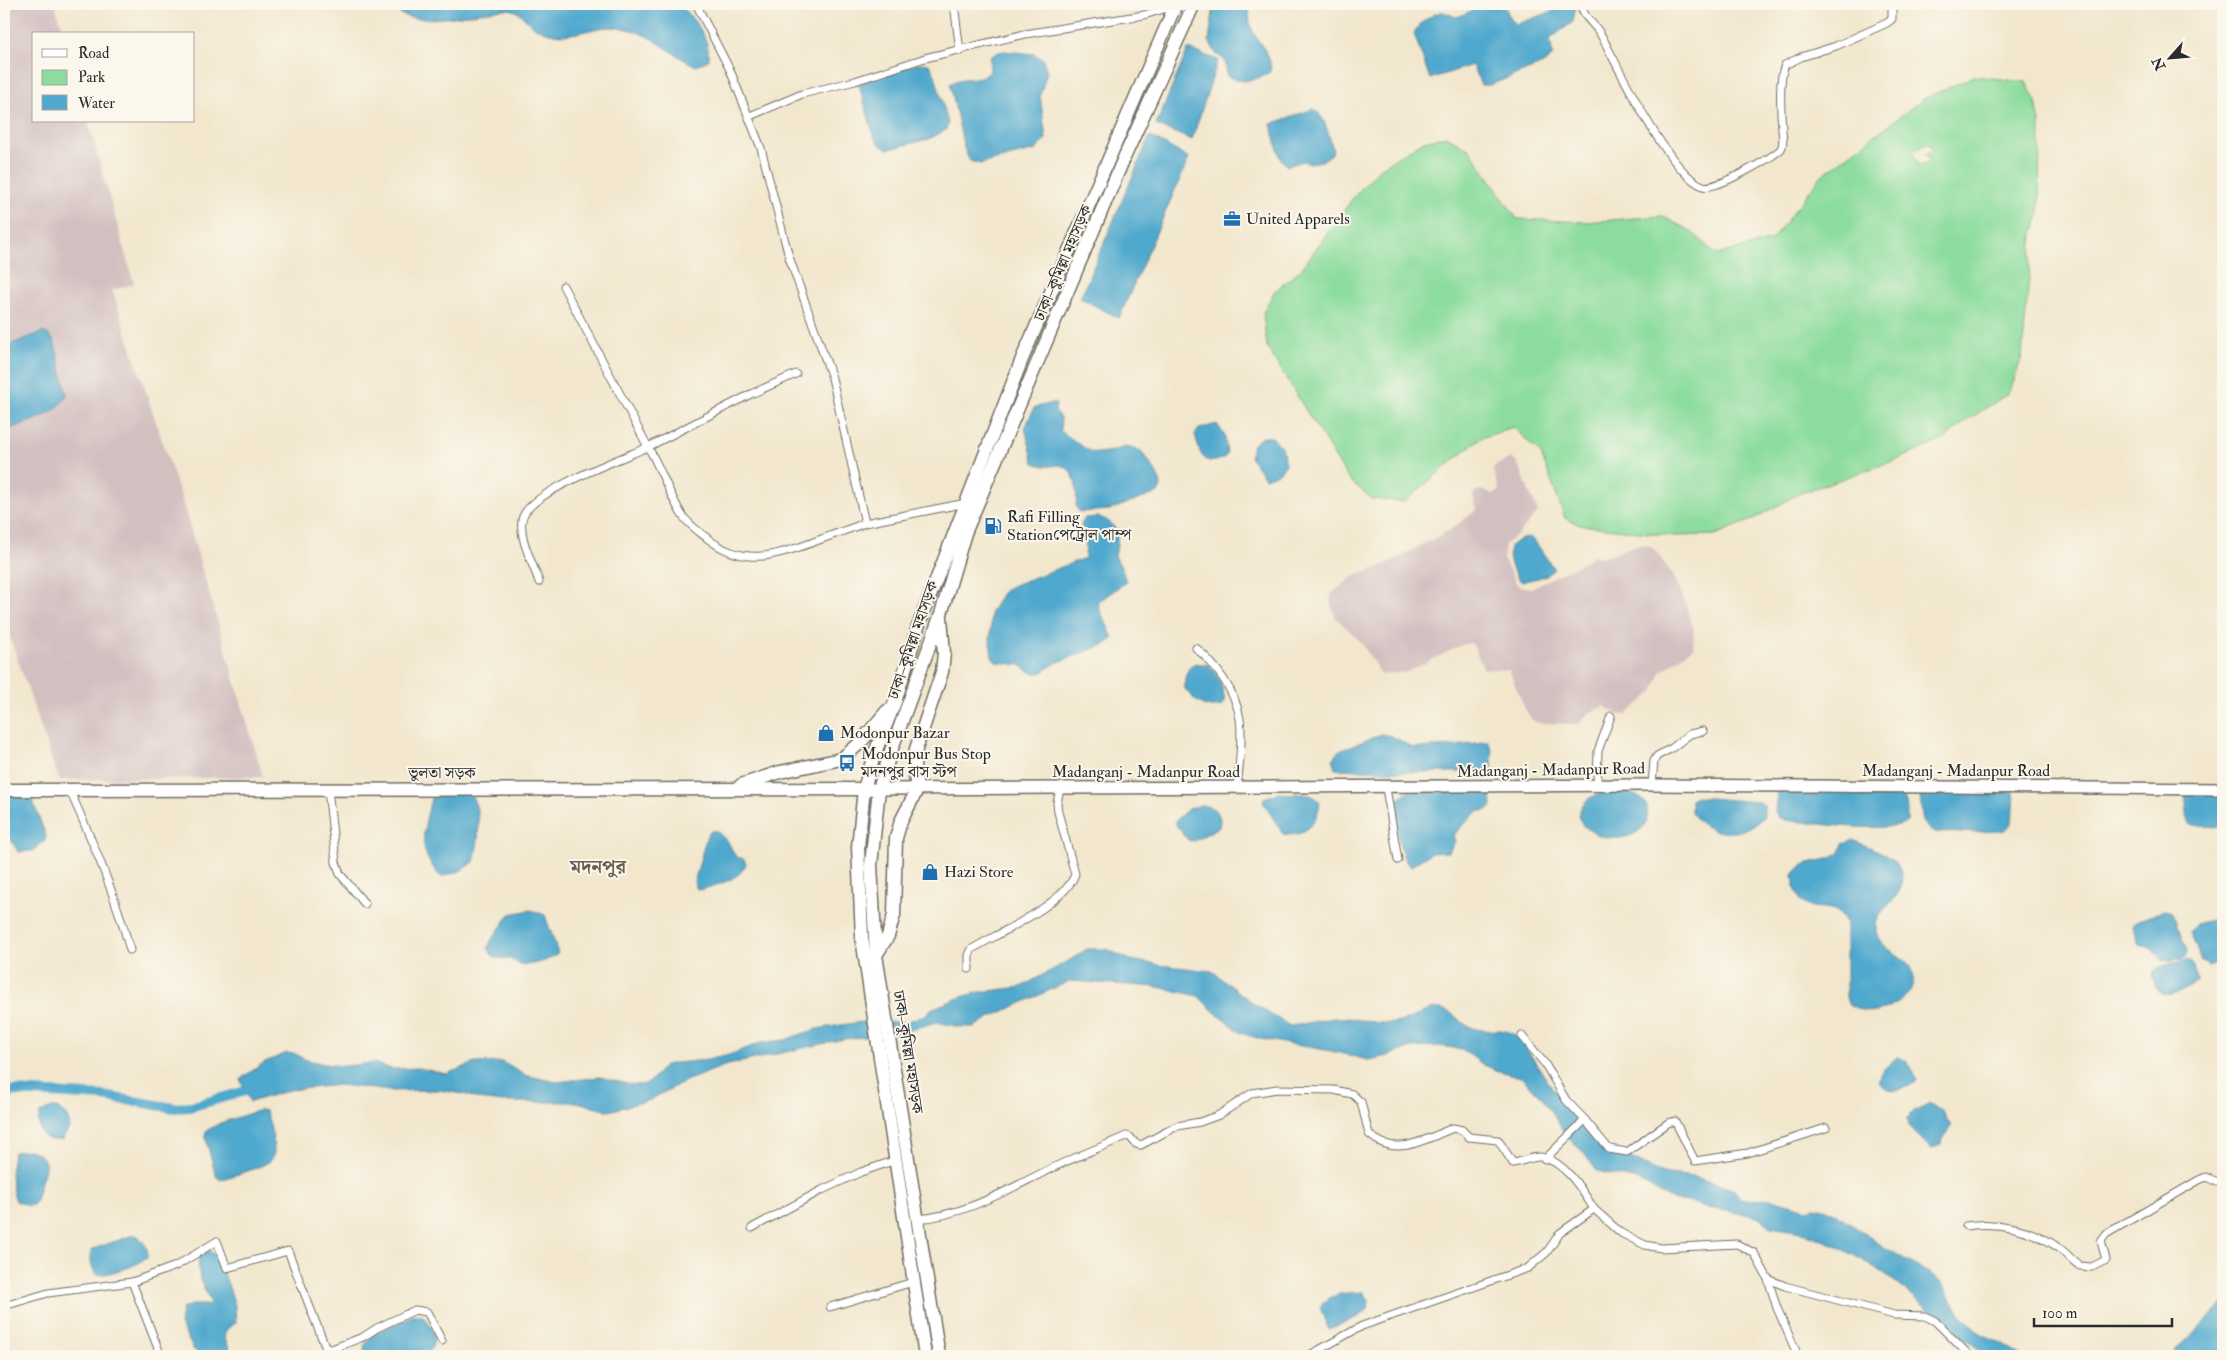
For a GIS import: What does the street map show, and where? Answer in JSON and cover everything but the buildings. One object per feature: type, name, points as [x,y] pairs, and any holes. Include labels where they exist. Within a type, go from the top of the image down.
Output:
[{"type":"highway","name":"ঢাকা–কুমিল্লা মহাসড়ক","points":[[925,1356],[912,1282],[896,1160],[887,1060],[886,1011],[876,955],[871,865],[879,789],[941,614],[965,533],[1014,423],[1124,158],[1194,4]]},
{"type":"highway","name":"ঢাকা–কুমিল্লা মহাসড়ক","points":[[939,1356],[918,1219],[887,1060],[873,1013],[862,938],[858,848],[864,789],[874,755],[895,702],[918,626],[1022,360],[1175,5]]},
{"type":"highway","points":[[876,955],[888,936],[894,915],[896,838],[903,816],[917,790],[914,766],[916,749],[942,672],[944,653],[941,614]]},
{"type":"highway","points":[[732,788],[780,772],[841,759],[859,744],[895,702]]},
{"type":"highway","name":"ভুলতা সড়ক","points":[[4,790],[879,789]]},
{"type":"main road","name":"Madanganj - Madanpur Road","points":[[879,789],[1386,788],[1652,785],[2223,789]]},
{"type":"street","points":[[696,4],[730,70],[750,116],[774,191],[790,257],[832,378],[865,524]]},
{"type":"street","points":[[954,4],[960,51]]},
{"type":"street","points":[[1580,4],[1586,19],[1599,32],[1626,86],[1668,153],[1688,175],[1703,187],[1710,187],[1744,172],[1781,149],[1784,143],[1782,131],[1782,80],[1785,65],[1801,57],[1836,46],[1887,23],[1892,18],[1892,4]]},
{"type":"street","points":[[750,116],[826,87],[855,81],[925,58],[1025,34],[1144,16],[1175,5]]},
{"type":"street","points":[[563,286],[661,468],[681,514],[689,524],[719,548],[759,557],[780,554],[865,524],[966,503]]},
{"type":"street","points":[[539,582],[522,532],[522,519],[525,510],[536,500],[569,481],[648,447],[751,394],[796,374]]},
{"type":"street","points":[[1196,648],[1215,666],[1227,685],[1238,711],[1241,735],[1237,788]]},
{"type":"street","points":[[1597,786],[1598,751],[1611,716]]},
{"type":"street","points":[[1652,785],[1654,761],[1657,756],[1672,748],[1690,734],[1703,731]]},
{"type":"street","points":[[1386,788],[1398,860]]},
{"type":"street","points":[[68,789],[103,865],[120,913],[130,950]]},
{"type":"street","points":[[328,789],[336,862],[340,874],[365,904]]},
{"type":"street","points":[[969,969],[969,955],[972,949],[1045,907],[1073,880],[1075,874],[1058,812],[1057,803],[1060,789]]},
{"type":"street","points":[[1522,1036],[1544,1064],[1566,1100],[1609,1148],[1627,1152],[1668,1123],[1675,1121],[1695,1161],[1748,1152],[1826,1128]]},
{"type":"street","points":[[918,1219],[933,1218],[973,1206],[1010,1191],[1042,1173],[1126,1136],[1130,1137],[1136,1144],[1141,1144],[1176,1126],[1200,1122],[1219,1115],[1252,1093],[1277,1089],[1334,1090],[1352,1094],[1361,1102],[1369,1134],[1389,1147],[1404,1146],[1458,1128],[1469,1137],[1498,1140],[1513,1163],[1540,1157],[1554,1163],[1575,1180],[1594,1209],[1620,1233],[1645,1245],[1661,1248],[1737,1244],[1754,1253],[1768,1279],[1777,1308],[1798,1356]]},
{"type":"street","points":[[1545,1159],[1585,1120]]},
{"type":"street","points":[[752,1228],[843,1180],[896,1160]]},
{"type":"street","points":[[1966,1226],[1985,1223],[2032,1232],[2062,1250],[2080,1266],[2092,1266],[2106,1260],[2101,1241],[2106,1234],[2199,1180],[2206,1177],[2215,1181],[2223,1181]]},
{"type":"street","points":[[1308,1356],[1362,1326],[1528,1268],[1547,1252],[1560,1233],[1594,1209]]},
{"type":"street","points":[[4,1306],[48,1293],[132,1282],[176,1266],[217,1241],[227,1268],[288,1251],[324,1346],[329,1350],[363,1337],[377,1328],[415,1310],[427,1312],[442,1342]]},
{"type":"street","points":[[1768,1279],[1804,1292],[1894,1315],[1924,1316],[1934,1321],[1970,1356]]},
{"type":"street","points":[[132,1282],[161,1356]]},
{"type":"street","points":[[830,1307],[912,1282]]},
{"type":"shaded area","points":[[4,4],[55,4],[63,32],[32,32],[32,122],[88,122],[134,284],[112,290],[181,497],[263,777],[59,780],[4,620]]},
{"type":"shaded area","points":[[1511,458],[1517,462],[1538,512],[1520,533],[1505,544],[1503,559],[1518,586],[1531,588],[1584,562],[1594,555],[1601,557],[1640,544],[1654,549],[1671,572],[1681,591],[1694,630],[1693,648],[1661,672],[1653,692],[1626,715],[1619,715],[1604,706],[1588,714],[1579,724],[1538,723],[1532,720],[1525,709],[1509,670],[1484,669],[1472,643],[1464,644],[1407,672],[1381,675],[1361,642],[1336,618],[1330,602],[1331,594],[1353,577],[1388,563],[1450,530],[1474,512],[1477,509],[1473,497],[1474,492],[1480,490],[1494,494],[1498,492],[1499,489],[1493,467]]},
{"type":"green space","points":[[1974,76],[2026,82],[2036,102],[2040,123],[2039,215],[2033,233],[2022,356],[2014,381],[2006,395],[1963,423],[1945,439],[1899,459],[1798,494],[1754,519],[1715,535],[1675,536],[1580,525],[1565,518],[1541,454],[1513,427],[1479,439],[1404,502],[1372,499],[1349,480],[1267,347],[1263,313],[1274,292],[1302,268],[1353,198],[1380,168],[1424,141],[1447,136],[1470,150],[1517,219],[1586,222],[1662,216],[1692,232],[1717,255],[1772,240],[1822,175],[1923,99]],"holes":[[[1929,143],[1933,150],[1926,154],[1929,161],[1919,166],[1912,152]]]},
{"type":"water","points":[[392,4],[680,4],[704,36],[707,44],[708,60],[696,66],[656,41],[635,31],[623,28],[604,27],[574,34],[560,35],[536,28],[510,9],[425,19],[398,13]]},
{"type":"water","points":[[1214,4],[1251,4],[1250,25],[1267,54],[1271,71],[1260,77],[1244,81],[1227,76],[1225,60],[1216,54],[1209,41]]},
{"type":"water","points":[[1487,4],[1505,4],[1510,20],[1517,24],[1556,10],[1558,4],[1576,4],[1576,6],[1573,22],[1550,39],[1553,56],[1543,64],[1490,85],[1481,85],[1472,65],[1430,79],[1414,34],[1421,23],[1438,13],[1444,12],[1457,17]]},
{"type":"water","points":[[1188,49],[1218,60],[1192,140],[1156,125]]},
{"type":"water","points":[[1005,51],[1034,54],[1043,59],[1047,72],[1040,95],[1046,139],[1036,150],[980,164],[970,161],[964,148],[950,84],[955,81],[986,75],[990,72],[990,57],[994,53]]},
{"type":"water","points":[[921,63],[929,64],[935,75],[948,123],[946,130],[929,139],[889,149],[884,147],[878,143],[874,136],[859,85],[870,78]]},
{"type":"water","points":[[1313,109],[1321,116],[1326,126],[1333,149],[1332,154],[1322,161],[1311,163],[1303,161],[1287,166],[1280,158],[1271,124]]},
{"type":"water","points":[[1150,136],[1189,158],[1119,318],[1080,298]]},
{"type":"water","points":[[43,332],[54,341],[67,394],[63,402],[49,413],[4,431],[4,347]]},
{"type":"water","points":[[1052,403],[1056,404],[1055,411],[1061,419],[1060,431],[1090,451],[1102,453],[1124,447],[1137,449],[1144,455],[1158,476],[1161,487],[1158,493],[1109,510],[1080,512],[1076,507],[1075,482],[1070,471],[1059,465],[1042,466],[1034,463],[1025,428],[1034,408]]},
{"type":"water","points":[[1217,424],[1225,436],[1227,455],[1220,460],[1210,461],[1206,460],[1200,453],[1195,434],[1199,429]]},
{"type":"water","points":[[1262,437],[1272,437],[1282,447],[1286,464],[1279,473],[1265,478],[1250,457],[1253,444]]},
{"type":"water","points":[[1099,517],[1114,527],[1117,537],[1115,556],[1126,582],[1098,602],[1113,639],[1106,644],[1056,663],[1041,673],[1032,673],[1020,665],[997,662],[992,657],[990,643],[991,612],[1002,593],[1009,587],[1085,558],[1086,542],[1081,525],[1085,518]]},
{"type":"water","points":[[1529,537],[1534,540],[1554,569],[1543,576],[1522,582],[1516,576],[1511,566],[1509,550],[1511,546],[1521,539]]},
{"type":"water","points":[[1195,663],[1209,665],[1215,673],[1220,682],[1224,697],[1225,702],[1222,706],[1205,706],[1193,698],[1185,689],[1186,674]]},
{"type":"water","points":[[1381,734],[1392,736],[1413,748],[1457,746],[1488,741],[1492,750],[1492,769],[1487,772],[1409,772],[1335,769],[1333,760],[1339,751]]},
{"type":"water","points":[[1782,789],[1897,792],[1903,794],[1907,806],[1907,822],[1883,827],[1866,827],[1785,820],[1778,817],[1775,811],[1777,793]]},
{"type":"water","points":[[2223,790],[2223,827],[2194,826],[2188,823],[2185,793]]},
{"type":"water","points":[[469,791],[476,807],[479,826],[474,862],[460,871],[441,877],[427,858],[425,849],[424,830],[431,798],[437,793]]},
{"type":"water","points":[[1410,791],[1489,792],[1492,807],[1476,813],[1457,831],[1453,836],[1455,841],[1449,852],[1431,853],[1411,866],[1403,855],[1397,824],[1397,804],[1399,798]]},
{"type":"water","points":[[1924,791],[2014,792],[2012,824],[2003,831],[1936,833],[1931,831],[1924,823],[1920,797]]},
{"type":"water","points":[[1606,792],[1627,793],[1645,802],[1647,817],[1643,827],[1633,834],[1615,838],[1597,834],[1582,824],[1578,816],[1585,802],[1596,795]]},
{"type":"water","points":[[1278,793],[1306,794],[1320,802],[1313,822],[1304,831],[1291,835],[1283,834],[1263,802],[1264,798]]},
{"type":"water","points":[[4,795],[30,796],[32,799],[46,836],[45,841],[32,851],[18,852],[4,827]]},
{"type":"water","points":[[1696,797],[1759,802],[1764,805],[1764,816],[1746,829],[1736,832],[1716,831],[1698,821],[1691,812],[1691,800]]},
{"type":"water","points":[[1201,805],[1210,807],[1216,812],[1220,818],[1219,827],[1194,841],[1188,840],[1176,825],[1176,820],[1188,809]]},
{"type":"water","points":[[711,831],[717,831],[728,842],[736,857],[744,859],[746,864],[743,870],[733,878],[701,890],[697,889],[694,883],[707,835]]},
{"type":"water","points":[[1853,840],[1892,859],[1900,870],[1902,880],[1896,896],[1880,914],[1876,930],[1879,939],[1885,946],[1907,962],[1912,969],[1914,978],[1909,993],[1891,1006],[1877,1012],[1858,1009],[1848,1004],[1846,997],[1846,923],[1842,915],[1830,909],[1805,904],[1798,896],[1793,875],[1801,867],[1833,857],[1838,854],[1843,844]]},
{"type":"water","points":[[531,910],[545,915],[558,953],[546,961],[530,964],[521,964],[510,959],[494,957],[488,947],[510,914]]},
{"type":"water","points":[[2165,910],[2170,911],[2175,919],[2187,951],[2183,959],[2163,961],[2152,948],[2139,945],[2132,925],[2134,922]]},
{"type":"water","points":[[2213,919],[2216,921],[2223,948],[2219,961],[2208,966],[2201,961],[2190,932],[2196,924]]},
{"type":"water","points":[[1087,949],[1106,949],[1131,960],[1212,971],[1257,1006],[1290,1026],[1335,1018],[1392,1023],[1405,1021],[1430,1010],[1440,1009],[1449,1012],[1473,1028],[1510,1032],[1522,1042],[1565,1107],[1608,1150],[1624,1154],[1661,1173],[1694,1177],[1734,1189],[1741,1200],[1772,1199],[1807,1209],[1815,1207],[1832,1211],[1884,1247],[1934,1276],[1943,1285],[1958,1311],[1978,1331],[2023,1356],[1985,1356],[1959,1332],[1946,1324],[1884,1273],[1838,1246],[1802,1232],[1771,1227],[1762,1219],[1750,1215],[1702,1207],[1689,1201],[1674,1201],[1638,1180],[1597,1171],[1582,1151],[1567,1137],[1543,1099],[1521,1077],[1495,1070],[1482,1064],[1462,1049],[1439,1046],[1412,1048],[1368,1060],[1331,1051],[1260,1039],[1241,1033],[1220,1017],[1198,996],[1158,987],[1070,981],[989,1018],[974,1027],[960,1027],[936,1022],[901,1033],[844,1039],[750,1060],[724,1066],[683,1082],[650,1100],[609,1111],[577,1102],[502,1102],[478,1099],[464,1094],[440,1090],[390,1091],[340,1085],[290,1090],[250,1102],[240,1079],[265,1062],[287,1053],[296,1054],[304,1059],[324,1064],[344,1066],[374,1063],[392,1069],[419,1068],[446,1074],[475,1063],[502,1062],[525,1075],[556,1082],[600,1077],[627,1084],[644,1085],[650,1082],[665,1065],[707,1060],[729,1055],[763,1042],[785,1040],[816,1029],[861,1022],[906,1022],[961,997],[980,992],[1021,987]]},
{"type":"water","points":[[2190,961],[2196,972],[2197,981],[2186,989],[2175,993],[2165,994],[2159,992],[2152,976],[2154,972],[2167,965]]},
{"type":"water","points":[[1897,1057],[1908,1063],[1917,1081],[1908,1087],[1892,1090],[1878,1081],[1884,1069]]},
{"type":"water","points":[[1930,1103],[1941,1110],[1951,1126],[1940,1145],[1931,1149],[1908,1126],[1907,1118],[1914,1111]]},
{"type":"water","points":[[57,1108],[67,1115],[70,1126],[63,1139],[51,1140],[42,1135],[40,1130],[40,1113]]},
{"type":"water","points":[[260,1110],[266,1111],[271,1129],[274,1151],[271,1160],[262,1166],[220,1180],[216,1176],[205,1136],[206,1131],[220,1123]]},
{"type":"water","points":[[28,1150],[42,1157],[45,1165],[36,1201],[33,1205],[28,1206],[16,1201],[11,1170],[14,1152]]},
{"type":"water","points":[[133,1235],[138,1236],[147,1247],[148,1256],[132,1266],[101,1275],[97,1274],[91,1263],[91,1252],[93,1249]]},
{"type":"water","points":[[207,1250],[217,1255],[235,1305],[236,1323],[228,1328],[225,1334],[230,1349],[228,1353],[200,1354],[194,1350],[180,1325],[182,1309],[191,1305],[209,1305],[210,1301],[198,1269],[199,1257]]},
{"type":"water","points":[[1364,1292],[1369,1300],[1368,1309],[1358,1317],[1329,1329],[1320,1307],[1329,1298],[1334,1296]]},
{"type":"water","points":[[2223,1304],[2223,1356],[2169,1356]]},
{"type":"water","points":[[420,1314],[429,1323],[434,1335],[432,1346],[424,1356],[365,1356],[364,1346],[372,1335]]},
{"type":"waterway","points":[[4,1092],[103,1096],[174,1108],[190,1107],[256,1088]]},
{"type":"place","name":"United Apparels","points":[[1232,219]]},
{"type":"place","name":"Rafi Filling Stationপেট্রোল পাম্প","points":[[993,526]]},
{"type":"place","name":"Modonpur Bazar","points":[[826,733]]},
{"type":"place","name":"Modonpur Bus Stop মদনপুর বাস স্টপ","points":[[847,763]]},
{"type":"place","name":"Hazi Store","points":[[930,872]]},
{"type":"district","name":"মদনপুর","points":[[598,867]]}]
